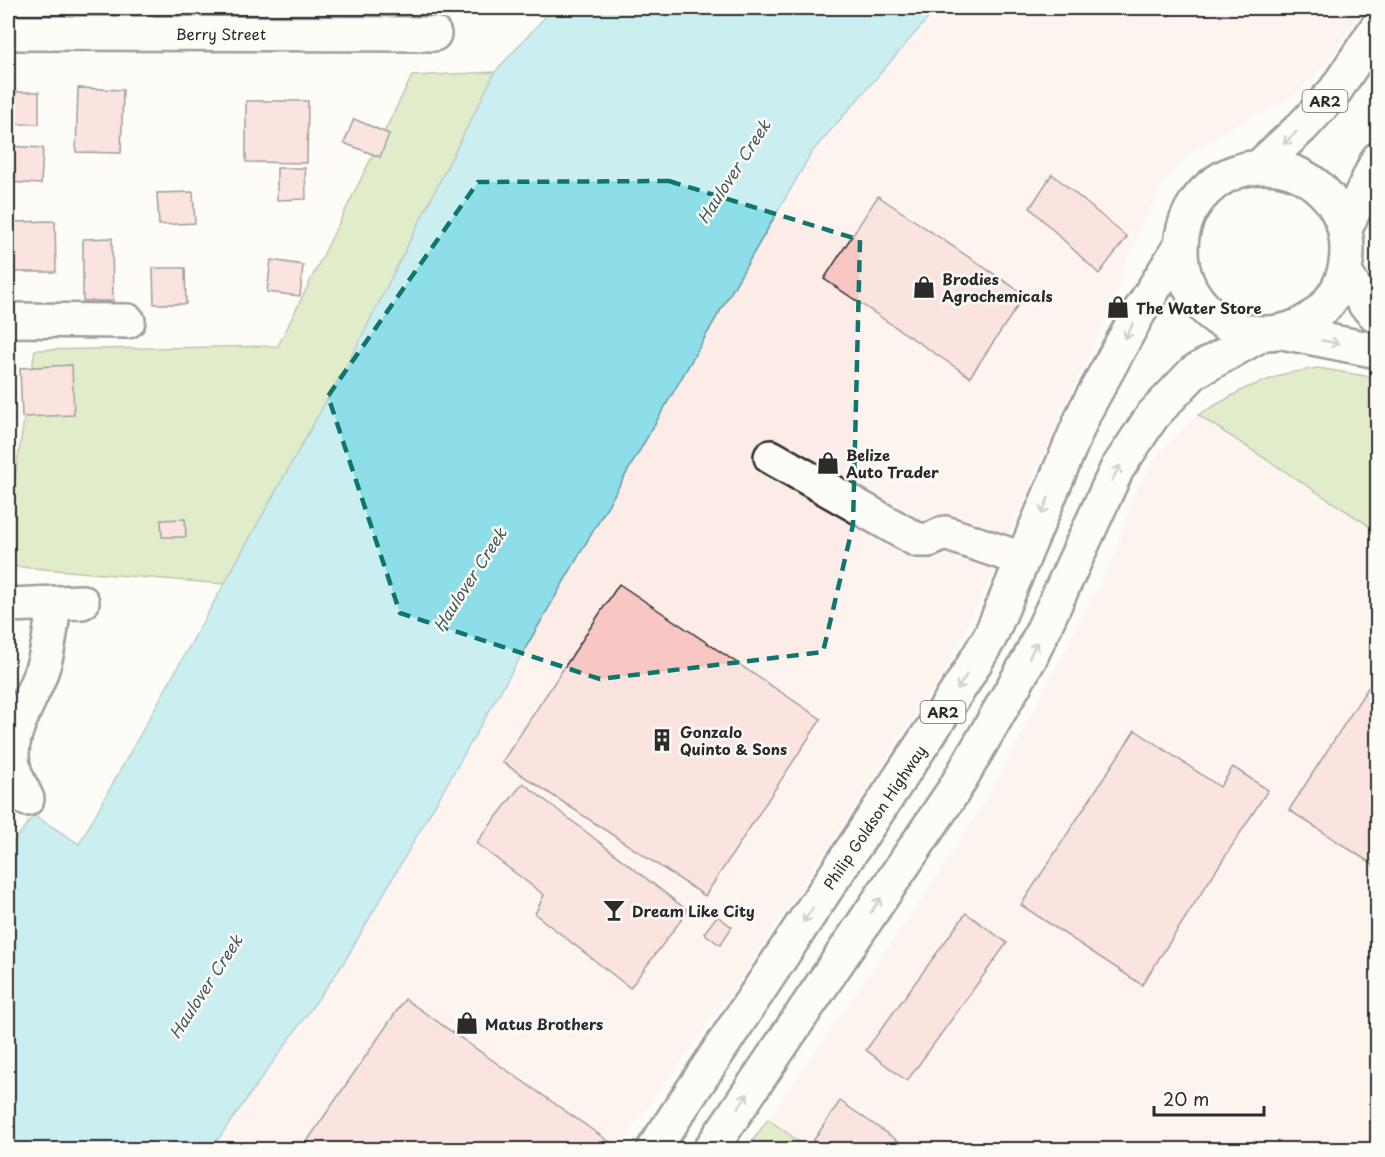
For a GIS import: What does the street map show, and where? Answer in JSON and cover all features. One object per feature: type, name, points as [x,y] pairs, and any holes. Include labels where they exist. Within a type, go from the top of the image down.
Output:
[{"type":"main road","name":"AR2","points":[[1260,166],[1302,127],[1335,91],[1377,26]]},
{"type":"main road","name":"Berry Street","points":[[8,33],[434,34]]},
{"type":"main road","points":[[1345,229],[1377,159]]},
{"type":"main road","points":[[710,1149],[954,790],[1030,658],[1117,469],[1153,415],[1194,372],[1272,333],[1303,324],[1322,311],[1335,294],[1345,273],[1348,251],[1345,229],[1333,203],[1314,182],[1288,170],[1260,166],[1236,171],[1215,182],[1197,199],[1186,221],[1181,245],[1182,269],[1194,296],[1213,317],[1238,330],[1272,333],[1377,351]]},
{"type":"main road","name":"Philip Goldson Highway","points":[[653,1149],[964,681],[990,637],[1085,411],[1138,314],[1181,245]]},
{"type":"main road","points":[[1345,273],[1365,304],[1377,317]]},
{"type":"main road","points":[[8,320],[128,321]]},
{"type":"main road","points":[[771,457],[917,540],[929,540],[945,533],[1022,560]]},
{"type":"main road","points":[[8,605],[68,603],[50,639],[41,673],[22,716],[13,745],[14,771],[27,799]]},
{"type":"highlighted area","points":[[669,181],[860,240],[853,525],[823,652],[600,679],[400,613],[328,396],[478,182]]},
{"type":"shaded area","points":[[937,8],[1363,8],[1326,64],[1291,98],[1236,124],[1190,154],[1167,177],[1142,224],[1104,323],[1060,416],[999,560],[945,670],[740,980],[618,1149],[211,1150],[343,964],[812,152]]},
{"type":"shaded area","points":[[1198,415],[1377,531],[1377,1149],[809,1150],[768,1119],[933,883],[995,785],[1115,554],[1136,489],[1158,453]]},
{"type":"green space","points":[[495,72],[357,346],[224,584],[8,566],[8,522],[35,350],[278,346],[412,76]]},
{"type":"green space","points":[[1318,368],[1377,378],[1377,531],[1198,415],[1244,389],[1284,374]]},
{"type":"green space","points":[[768,1119],[809,1149],[746,1150]]},
{"type":"water","name":"Haulover Creek","points":[[553,8],[937,8],[812,152],[343,964],[211,1149],[8,1149],[8,849],[34,815],[79,844],[357,346],[495,72]]},
{"type":"building","points":[[306,8],[342,8],[342,10],[306,10]]},
{"type":"building","points":[[1157,8],[1175,8],[1169,16]]},
{"type":"building","points":[[78,88],[123,90],[121,153],[76,152]]},
{"type":"building","points":[[10,92],[39,92],[39,124],[10,124]]},
{"type":"building","points":[[246,101],[308,101],[307,163],[246,162]]},
{"type":"building","points":[[354,119],[389,134],[380,157],[344,143]]},
{"type":"building","points":[[8,146],[43,148],[41,184],[8,182]]},
{"type":"building","points":[[277,168],[305,168],[306,199],[277,200]]},
{"type":"building","points":[[1052,174],[1127,237],[1099,274],[1030,208]]},
{"type":"building","points":[[193,192],[195,223],[159,225],[157,193]]},
{"type":"building","name":"Brodies Agrochemicals","points":[[878,196],[1025,295],[970,377],[824,279]]},
{"type":"building","points":[[55,221],[56,272],[13,272],[12,222]]},
{"type":"building","points":[[112,238],[113,301],[83,301],[83,239]]},
{"type":"building","points":[[271,260],[303,265],[300,296],[267,292]]},
{"type":"building","points":[[153,268],[185,268],[186,304],[154,304]]},
{"type":"building","points":[[72,365],[74,415],[22,417],[20,368]]},
{"type":"building","points":[[185,519],[186,537],[162,537],[161,520]]},
{"type":"building","name":"Gonzalo Quinto & Sons","points":[[619,584],[821,719],[705,896],[502,762]]},
{"type":"building","points":[[1378,672],[1378,868],[1289,810]]},
{"type":"building","points":[[1135,730],[1220,787],[1233,767],[1268,790],[1142,985],[1021,905]]},
{"type":"building","points":[[523,783],[688,911],[630,988],[535,914],[544,895],[476,843]]},
{"type":"building","points":[[966,913],[1007,943],[907,1081],[866,1050]]},
{"type":"building","points":[[717,916],[732,927],[720,945],[704,933]]},
{"type":"building","points":[[405,999],[611,1143],[607,1150],[301,1150]]},
{"type":"building","points":[[840,1101],[911,1150],[807,1150]]},
{"type":"place","name":"Brodies Agrochemicals","points":[[924,287]]},
{"type":"place","name":"The Water Store","points":[[1118,307]]},
{"type":"place","name":"Belize Auto Trader","points":[[828,463]]},
{"type":"place","name":"Gonzalo Quinto & Sons","points":[[662,740]]},
{"type":"place","name":"Dream Like City","points":[[614,910]]},
{"type":"place","name":"Matus Brothers","points":[[467,1023]]}]
